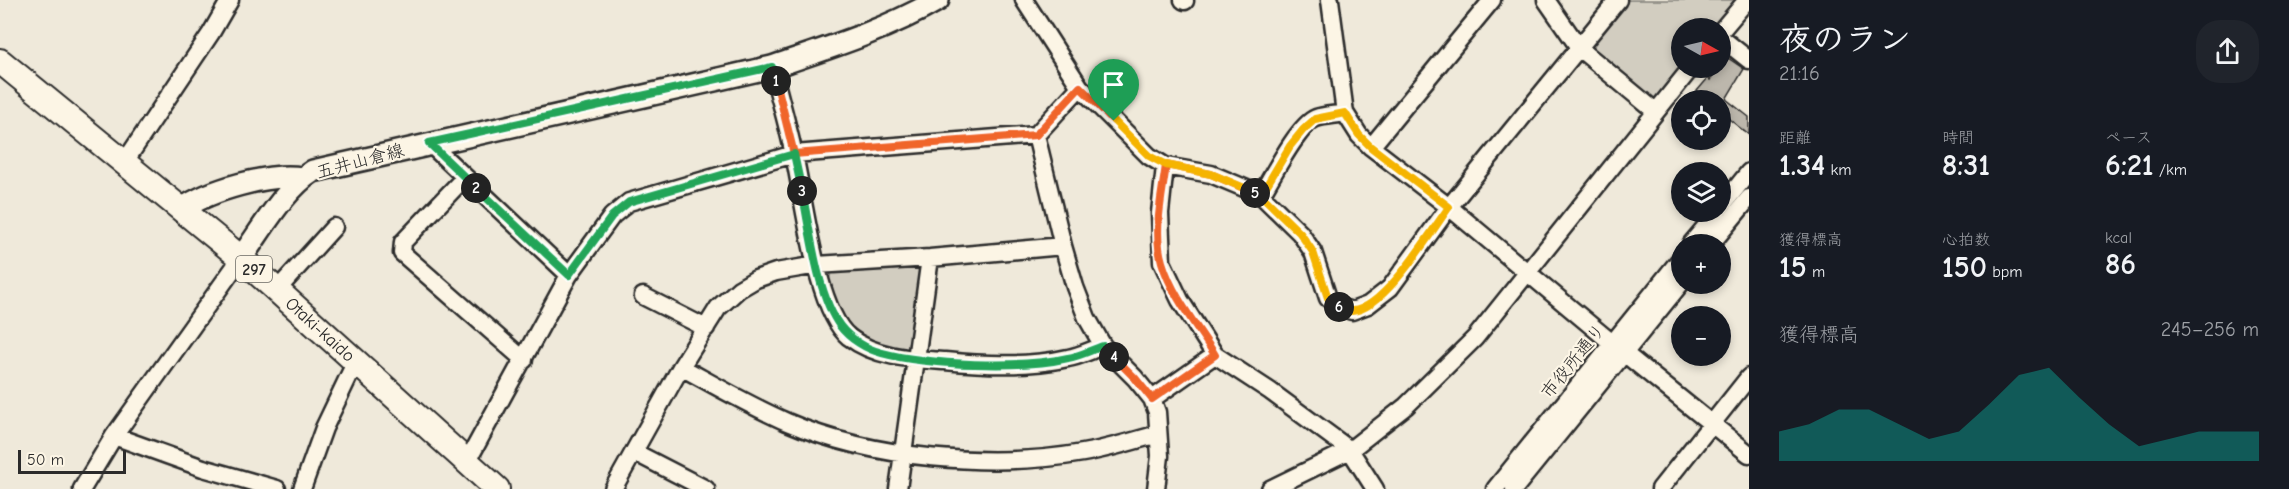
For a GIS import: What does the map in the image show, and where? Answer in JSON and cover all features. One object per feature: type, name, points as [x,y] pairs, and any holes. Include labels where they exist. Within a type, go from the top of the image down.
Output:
[{"type":"highway","name":"Otaki-kaido","points":[[0,61],[241,258],[497,489]]},
{"type":"main road","name":"五井山倉線","points":[[241,258],[302,178],[313,171],[772,67],[837,45],[912,15],[938,0]]},
{"type":"main road","name":"五井山倉線","points":[[182,209],[210,194],[251,183],[278,177],[302,178]]},
{"type":"street","points":[[124,163],[198,53],[230,0]]},
{"type":"street","points":[[1024,0],[1080,87],[1149,156],[1166,165],[1211,174],[1261,195],[1300,233],[1313,252],[1328,298],[1339,307],[1352,311],[1368,305],[1390,288],[1449,207],[1618,0]]},
{"type":"street","points":[[1330,0],[1345,113],[1359,135],[1749,454]]},
{"type":"street","points":[[1371,147],[1492,0]]},
{"type":"street","points":[[1546,0],[1580,49],[1655,111]]},
{"type":"street","points":[[1731,19],[1747,0]]},
{"type":"street","points":[[1731,46],[1749,60]]},
{"type":"street","points":[[772,67],[794,154],[817,265],[830,309],[848,336],[882,353],[916,359],[965,363],[1015,364],[1068,358],[1103,346]]},
{"type":"street","points":[[1270,489],[1350,450],[1406,406],[1460,353],[1475,338],[1683,78]]},
{"type":"street","points":[[467,462],[569,275],[612,216],[629,202],[794,154],[1036,135],[1080,87]]},
{"type":"street","points":[[1261,195],[1290,146],[1303,130],[1315,119],[1345,113]]},
{"type":"street","points":[[1036,135],[1063,246],[1087,318],[1103,346],[1135,378],[1152,399],[1157,412],[1160,456],[1156,489]]},
{"type":"street","points":[[429,143],[569,275]]},
{"type":"street","points":[[1166,165],[1160,213],[1162,262],[1180,300],[1215,355],[1270,391],[1350,450],[1375,489]]},
{"type":"street","points":[[1731,194],[1749,172]]},
{"type":"street","points":[[465,177],[403,242],[402,253],[524,360]]},
{"type":"street","points":[[1719,234],[1749,198]]},
{"type":"street","points":[[1699,234],[1710,222]]},
{"type":"street","points":[[277,290],[334,227]]},
{"type":"street","points":[[613,489],[681,367],[718,308],[739,289],[756,279],[776,272],[817,265],[1063,246]]},
{"type":"street","points":[[82,489],[114,436],[241,258]]},
{"type":"street","points":[[898,489],[930,258]]},
{"type":"street","name":"市役所通り","points":[[1514,489],[1671,273]]},
{"type":"street","name":"市役所通り","points":[[1495,489],[1618,348],[1671,293]]},
{"type":"street","points":[[643,296],[706,328]]},
{"type":"street","points":[[1152,399],[1215,355]]},
{"type":"street","points":[[302,489],[324,428],[356,361]]},
{"type":"street","points":[[681,367],[789,423],[843,441],[903,454],[1016,461],[1084,453],[1158,434]]},
{"type":"street","points":[[1660,489],[1749,377]]},
{"type":"street","points":[[114,436],[203,468],[277,489]]},
{"type":"street","points":[[634,452],[706,489]]},
{"type":"shaded area","points":[[1626,0],[1739,0],[1725,18],[1671,18],[1671,78],[1675,78],[1659,100],[1651,101],[1589,50]]},
{"type":"shaded area","points":[[916,267],[920,272],[913,343],[906,350],[886,347],[859,332],[838,309],[828,282],[831,273]]},
{"type":"building","points":[[1731,60],[1744,69],[1731,91],[1698,90],[1708,78],[1710,80],[1711,78],[1731,78]]},
{"type":"building","points":[[1731,103],[1749,117],[1749,135],[1731,121]]},
{"type":"route","points":[[1114,121],[1080,87],[1036,135],[794,154],[772,67],[429,143],[569,275],[612,216],[629,202],[794,154],[817,265],[830,309],[848,336],[882,353],[916,359],[965,363],[1015,364],[1068,358],[1103,346],[1152,399],[1215,355],[1180,300],[1162,262],[1159,235],[1166,165],[1211,174],[1261,195],[1290,146],[1303,130],[1315,119],[1345,113],[1359,135],[1371,147],[1449,207],[1390,288],[1368,305],[1352,311],[1339,307],[1328,298],[1313,252],[1300,233],[1261,195],[1211,174],[1166,165],[1149,156],[1114,121]]}]
